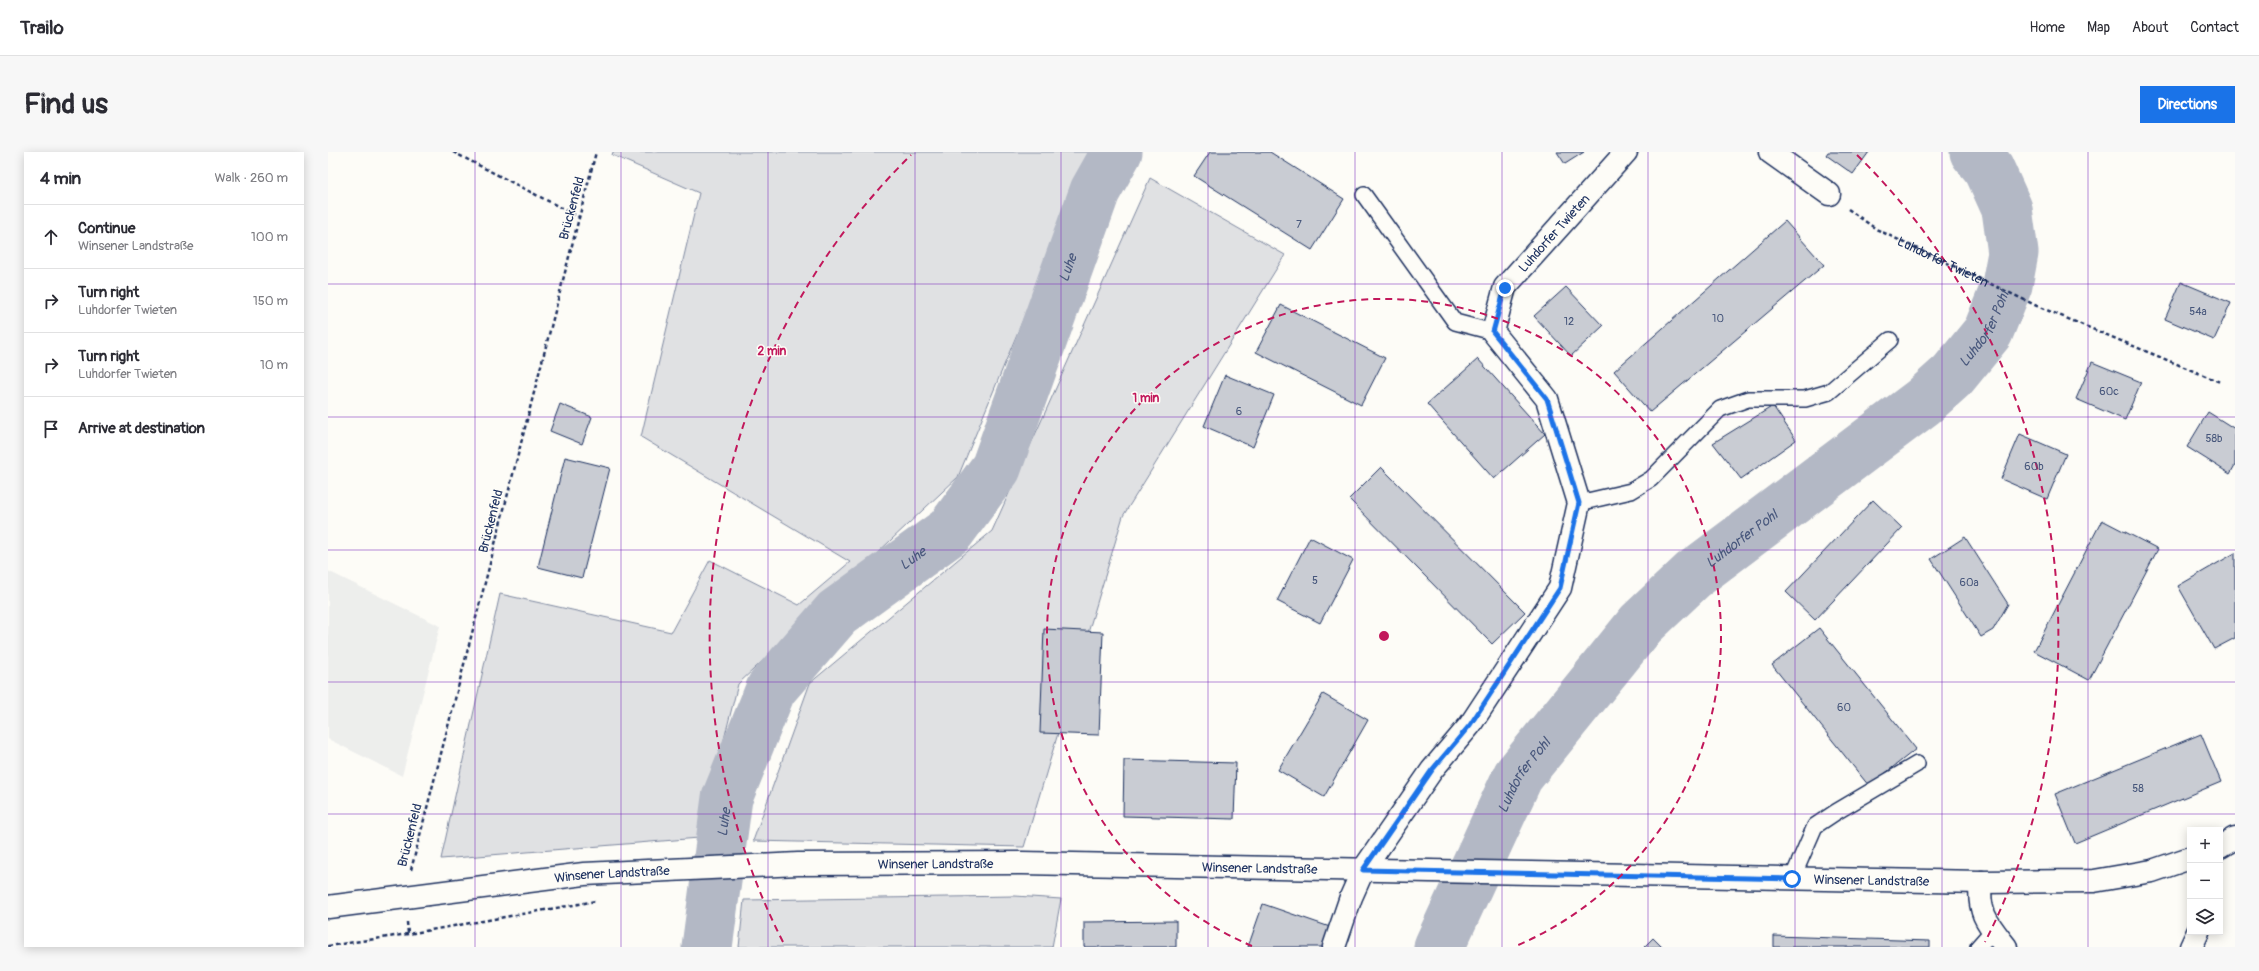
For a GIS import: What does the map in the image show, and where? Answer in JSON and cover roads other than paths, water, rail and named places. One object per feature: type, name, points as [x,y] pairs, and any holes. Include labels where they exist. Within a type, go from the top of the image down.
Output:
[{"type":"main road","name":"Luhdorfer Twieten","points":[[1493,332],[1505,288],[1626,152]]},
{"type":"main road","points":[[1770,152],[1828,194]]},
{"type":"main road","points":[[1334,947],[1351,897],[1363,870],[1432,770],[1470,725],[1560,588],[1579,503],[1547,399],[1493,332]]},
{"type":"main road","points":[[2223,845],[2235,838]]},
{"type":"main road","name":"Winsener Landstraße","points":[[328,907],[584,874],[653,869],[798,864],[1022,863],[1981,882],[2094,881],[2152,871],[2187,859]]},
{"type":"main road","points":[[1981,882],[1979,895],[1985,920],[2006,947]]},
{"type":"main road","points":[[2191,947],[2197,935]]},
{"type":"lane","points":[[1364,194],[1455,322],[1493,332]]},
{"type":"lane","points":[[1579,503],[1631,491],[1651,479],[1720,409],[1748,399],[1805,399],[1830,392],[1890,340]]},
{"type":"lane","points":[[1792,879],[1815,826],[1917,764]]},
{"type":"lane","points":[[1978,947],[1993,930]]},
{"type":"waterway","name":"Luhe","points":[[707,947],[727,798],[771,689],[837,613],[950,531],[996,468],[1095,191],[1117,152]]},
{"type":"waterway","name":"Luhdorfer Pohl","points":[[1439,947],[1518,776],[1641,624],[1693,575],[1923,402],[1953,375],[1988,332],[2007,285],[2013,253],[2007,209],[1989,169],[1975,152]]}]
